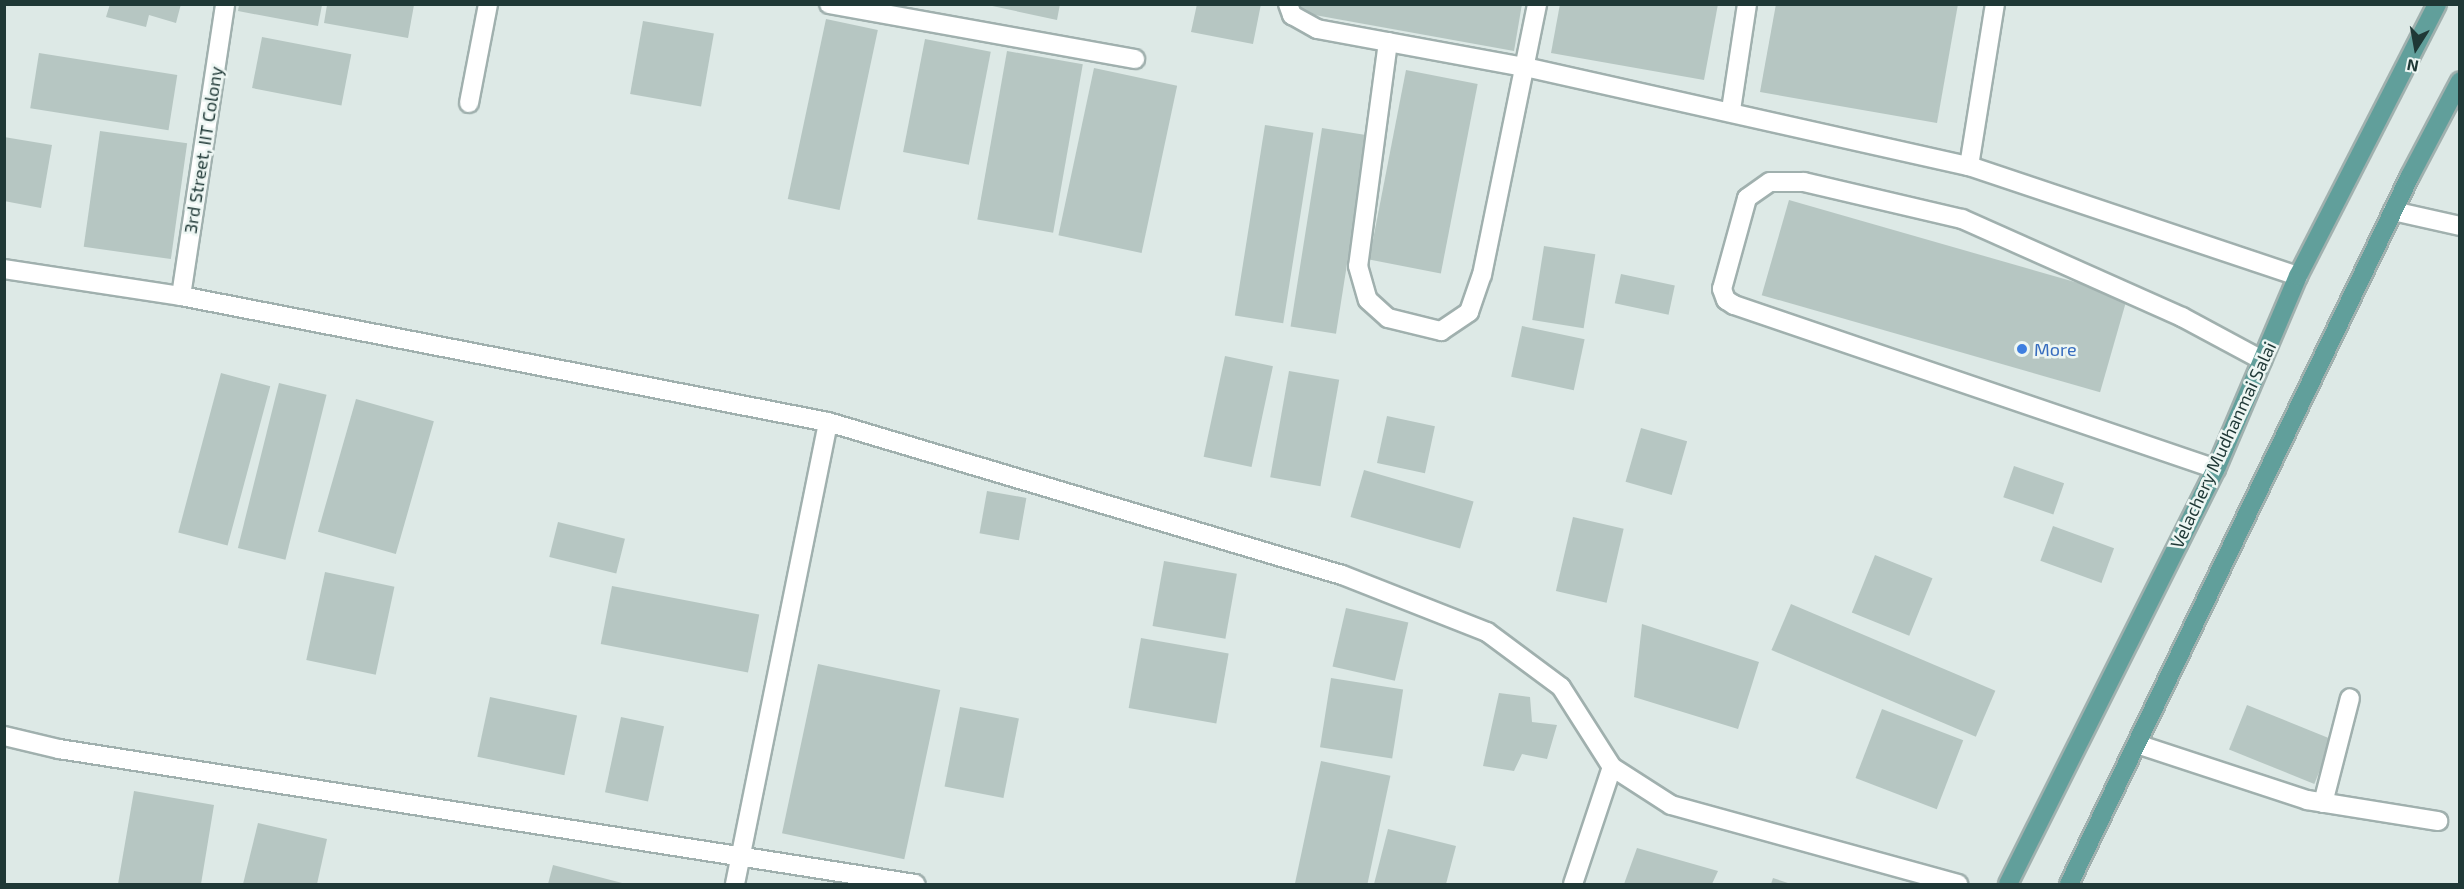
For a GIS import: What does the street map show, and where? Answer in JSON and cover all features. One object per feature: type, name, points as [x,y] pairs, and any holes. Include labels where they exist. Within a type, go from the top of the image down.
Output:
[{"type":"main road","name":"Velachery Mudhanmai Salai","points":[[2008,885],[2216,469],[2298,276],[2437,4]]},
{"type":"main road","points":[[2069,885],[2393,211],[2460,81]]},
{"type":"street","name":"3rd Street, IIT Colony","points":[[181,296],[225,4]]},
{"type":"street","points":[[469,103],[488,4]]},
{"type":"street","points":[[829,4],[1135,59]]},
{"type":"street","points":[[1288,4],[1293,15],[1317,29],[1525,67],[1970,166],[2298,276]]},
{"type":"street","points":[[1388,42],[1358,266],[1368,300],[1388,318],[1441,332],[1469,312],[1482,274],[1538,4]]},
{"type":"street","points":[[1731,111],[1747,4]]},
{"type":"street","points":[[1970,166],[1995,4]]},
{"type":"street","points":[[2216,469],[1734,305],[1726,300],[1722,289],[1747,198],[1770,182],[1804,182],[1962,219],[2182,317],[2262,360]]},
{"type":"street","points":[[2393,211],[2460,226]]},
{"type":"street","points":[[4,269],[181,296],[828,422],[1342,575],[1487,632],[1562,687],[1612,767],[1671,805],[1958,885]]},
{"type":"street","points":[[735,885],[828,422]]},
{"type":"street","points":[[2323,803],[2350,698]]},
{"type":"street","points":[[4,736],[71,751],[915,885]]},
{"type":"street","points":[[2137,744],[2323,803],[2438,821]]},
{"type":"street","points":[[1573,885],[1612,767]]},
{"type":"building","points":[[110,4],[181,4],[176,23],[149,15],[146,27],[106,17]]},
{"type":"building","points":[[983,4],[1060,4],[1057,20]]},
{"type":"building","points":[[1197,4],[1261,4],[1253,44],[1191,32]]},
{"type":"building","points":[[1300,4],[1522,4],[1514,51],[1298,12]]},
{"type":"building","points":[[1560,4],[1718,4],[1704,80],[1551,53]]},
{"type":"building","points":[[1776,4],[1958,4],[1937,123],[1760,92]]},
{"type":"building","points":[[239,5],[322,5],[318,26],[238,11]]},
{"type":"building","points":[[327,5],[414,5],[408,38],[324,23]]},
{"type":"building","points":[[826,19],[878,30],[840,210],[788,199]]},
{"type":"building","points":[[643,21],[714,34],[701,106],[630,94]]},
{"type":"building","points":[[262,37],[351,54],[341,105],[252,88]]},
{"type":"building","points":[[925,39],[991,52],[969,165],[903,152]]},
{"type":"building","points":[[1007,51],[1083,64],[1053,233],[977,219]]},
{"type":"building","points":[[39,53],[177,75],[169,130],[30,108]]},
{"type":"building","points":[[1094,68],[1177,86],[1142,253],[1058,235]]},
{"type":"building","points":[[1406,70],[1478,84],[1441,273],[1369,259]]},
{"type":"building","points":[[1265,125],[1313,133],[1283,323],[1235,316]]},
{"type":"building","points":[[1322,128],[1367,135],[1336,334],[1291,327]]},
{"type":"building","points":[[100,131],[187,143],[171,259],[84,247]]},
{"type":"building","points":[[4,137],[52,145],[41,208],[4,201]]},
{"type":"building","name":"More","points":[[1789,200],[2127,297],[2100,392],[1762,295]]},
{"type":"building","points":[[1544,246],[1595,254],[1584,328],[1532,320]]},
{"type":"building","points":[[1621,274],[1675,285],[1669,315],[1615,303]]},
{"type":"building","points":[[1522,326],[1585,339],[1574,390],[1511,377]]},
{"type":"building","points":[[1225,356],[1273,366],[1252,467],[1204,457]]},
{"type":"building","points":[[1289,371],[1339,380],[1320,486],[1270,477]]},
{"type":"building","points":[[221,373],[270,386],[228,546],[178,532]]},
{"type":"building","points":[[279,383],[327,395],[285,560],[238,548]]},
{"type":"building","points":[[356,399],[434,421],[396,554],[318,532]]},
{"type":"building","points":[[1387,416],[1435,426],[1425,473],[1377,463]]},
{"type":"building","points":[[1641,428],[1687,441],[1672,495],[1626,482]]},
{"type":"building","points":[[2014,466],[2064,483],[2053,514],[2003,497]]},
{"type":"building","points":[[1364,470],[1474,501],[1460,549],[1350,517]]},
{"type":"building","points":[[987,491],[1026,498],[1019,540],[980,533]]},
{"type":"building","points":[[1573,517],[1624,529],[1607,603],[1556,591]]},
{"type":"building","points":[[558,522],[625,539],[616,574],[549,557]]},
{"type":"building","points":[[2053,526],[2114,548],[2101,583],[2040,561]]},
{"type":"building","points":[[1875,555],[1932,578],[1909,636],[1852,612]]},
{"type":"building","points":[[1164,561],[1237,574],[1225,639],[1153,626]]},
{"type":"building","points":[[325,572],[394,587],[376,675],[306,660]]},
{"type":"building","points":[[612,586],[759,615],[748,673],[601,644]]},
{"type":"building","points":[[1791,604],[1995,691],[1976,737],[1771,650]]},
{"type":"building","points":[[1346,608],[1408,622],[1395,681],[1333,666]]},
{"type":"building","points":[[1642,624],[1759,662],[1738,729],[1634,697]]},
{"type":"building","points":[[1141,638],[1229,653],[1216,723],[1129,708]]},
{"type":"building","points":[[818,664],[940,690],[904,859],[782,833]]},
{"type":"building","points":[[1331,678],[1403,689],[1392,759],[1320,747]]},
{"type":"building","points":[[1499,693],[1530,697],[1532,722],[1557,725],[1547,759],[1522,754],[1514,771],[1483,766]]},
{"type":"building","points":[[490,697],[577,716],[564,775],[477,757]]},
{"type":"building","points":[[2247,705],[2332,739],[2314,784],[2229,750]]},
{"type":"building","points":[[960,707],[1019,718],[1003,798],[945,787]]},
{"type":"building","points":[[1882,709],[1963,740],[1937,809],[1855,778]]},
{"type":"building","points":[[621,717],[664,726],[648,801],[605,792]]},
{"type":"building","points":[[1321,761],[1390,776],[1367,884],[1295,884]]},
{"type":"building","points":[[134,791],[214,805],[201,884],[118,884]]},
{"type":"building","points":[[258,823],[327,839],[317,884],[243,884]]},
{"type":"building","points":[[1388,829],[1456,846],[1446,884],[1374,884]]},
{"type":"building","points":[[1637,848],[1718,871],[1712,884],[1624,884]]},
{"type":"building","points":[[553,865],[626,884],[548,884]]},
{"type":"building","points":[[1773,878],[1791,884],[1771,884]]},
{"type":"place","name":"More","points":[[2022,349]]}]
